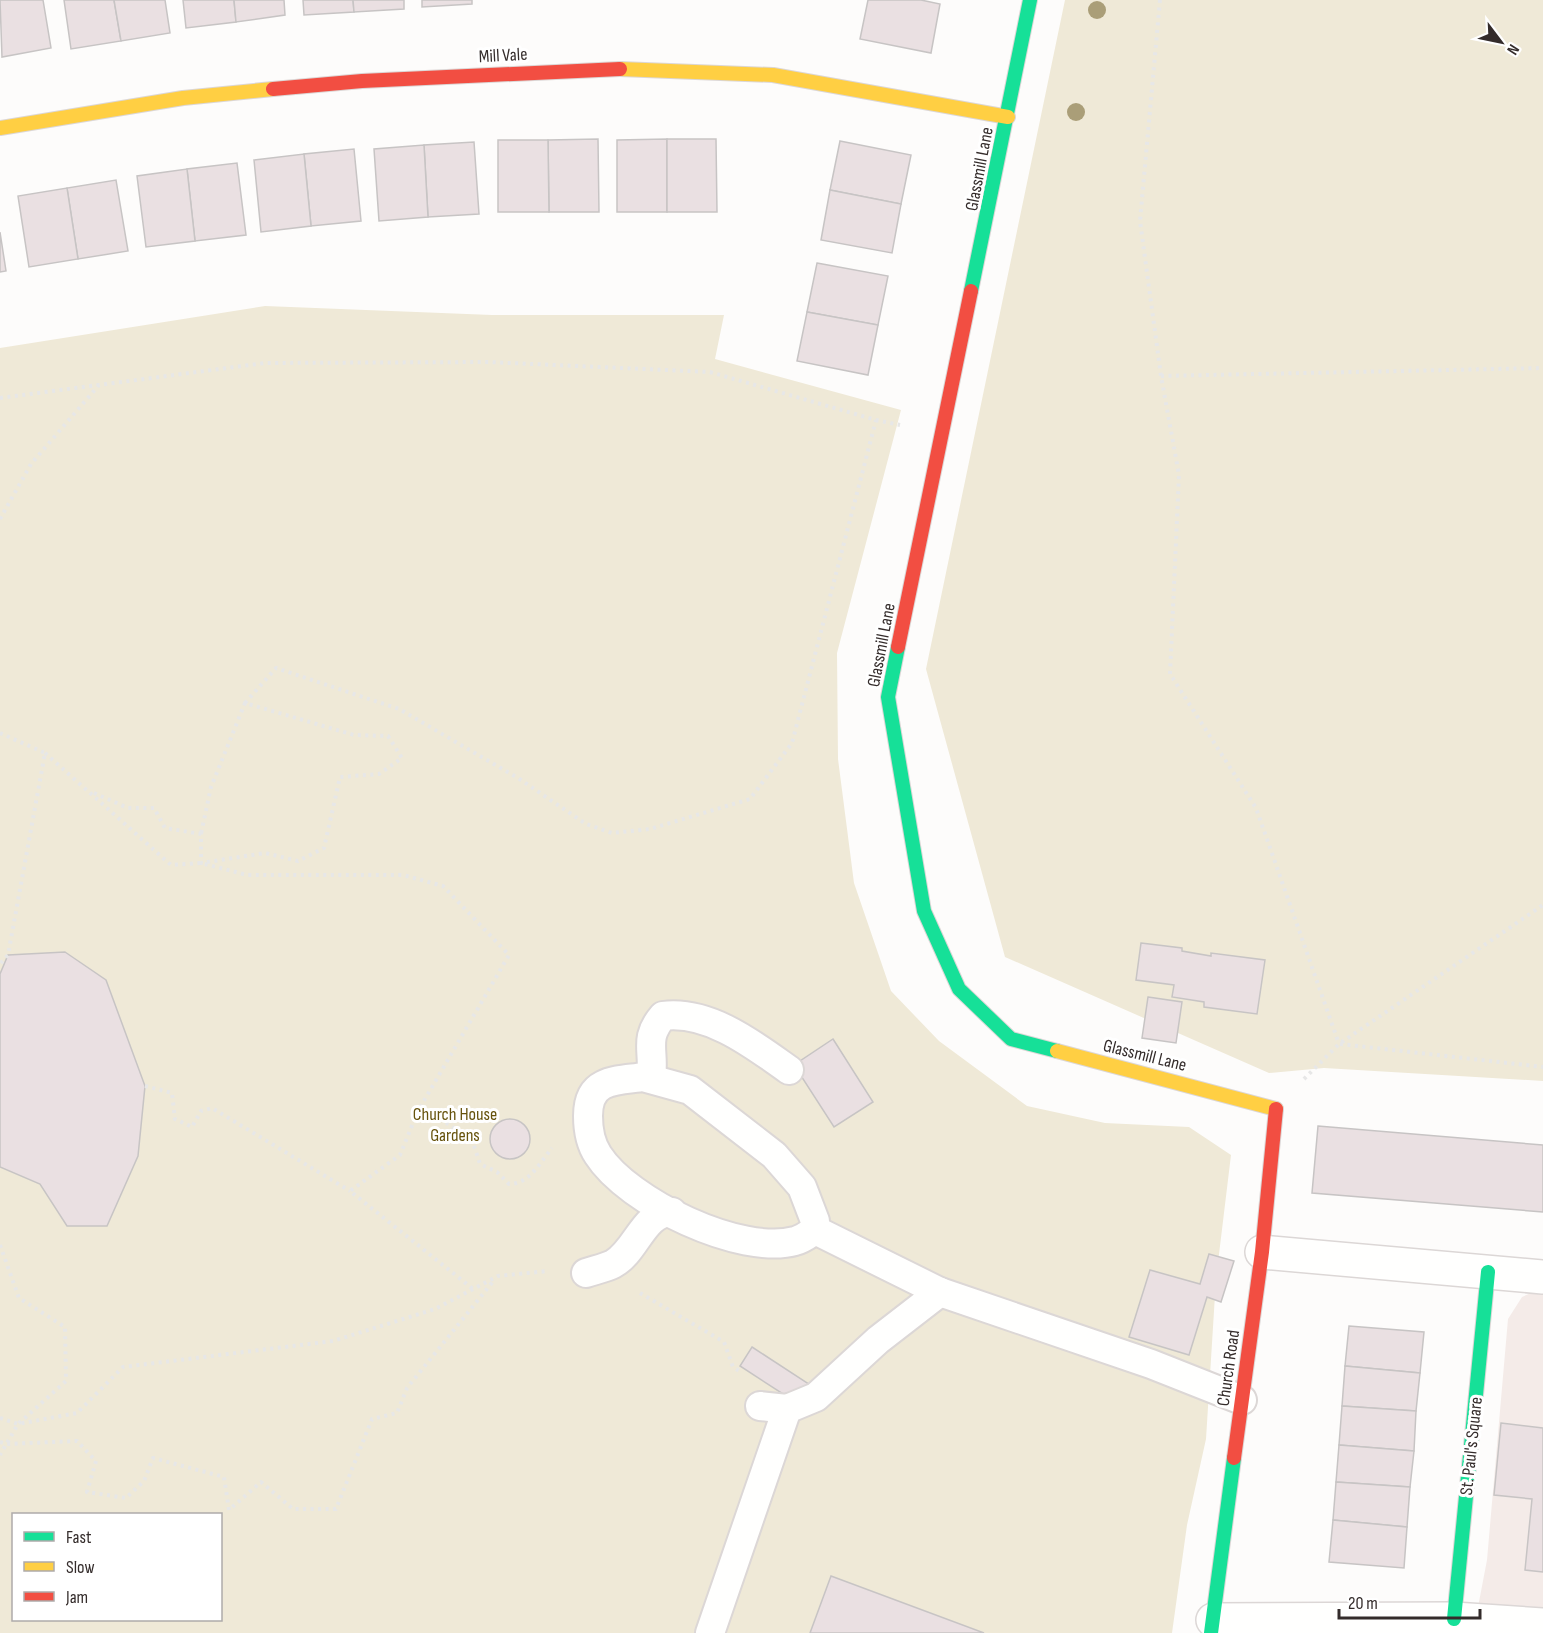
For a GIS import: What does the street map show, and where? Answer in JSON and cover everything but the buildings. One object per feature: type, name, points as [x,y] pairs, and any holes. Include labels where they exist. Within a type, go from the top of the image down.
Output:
[{"type":"street","name":"Glassmill Lane","points":[[1030,0],[888,698],[924,911],[959,989],[1011,1040],[1276,1108]]},
{"type":"street","name":"Mill Vale","points":[[0,128],[183,98],[362,81],[600,68],[772,75],[1008,117]]},
{"type":"street","name":"Church Road","points":[[1212,1627],[1262,1252],[1276,1108]]},
{"type":"street","points":[[1262,1252],[1543,1277]]},
{"type":"street","name":"St. Paul's Square","points":[[1454,1626],[1488,1272]]},
{"type":"street","points":[[1212,1627],[1543,1625]]},
{"type":"lane","points":[[651,1077],[653,1062],[649,1038],[653,1028],[663,1016],[678,1014],[693,1016],[741,1038],[789,1070]]},
{"type":"lane","points":[[651,1077],[690,1090],[705,1099],[780,1161],[802,1187],[815,1221],[815,1230],[794,1241],[765,1243],[715,1232],[672,1212],[633,1190],[597,1155],[589,1133],[588,1109],[595,1091],[603,1085],[616,1081],[651,1077]]},
{"type":"lane","points":[[586,1273],[614,1264],[626,1254],[657,1215],[672,1212]]},
{"type":"lane","points":[[815,1230],[940,1292],[1151,1364],[1242,1400]]},
{"type":"lane","points":[[710,1633],[781,1407],[816,1397],[878,1340],[940,1292]]},
{"type":"path","points":[[1160,0],[1140,220],[1161,376],[1179,475],[1170,674],[1256,808],[1340,1044]]},
{"type":"path","points":[[0,398],[266,363],[488,362],[710,372],[876,420],[943,433]]},
{"type":"path","points":[[1161,376],[1543,368]]},
{"type":"path","points":[[0,519],[31,464],[99,385]]},
{"type":"path","points":[[201,863],[201,834],[211,787],[244,703],[276,668],[399,708],[518,778],[586,824],[612,833],[650,829],[750,799],[792,743],[876,420]]},
{"type":"path","points":[[0,733],[45,753],[171,866],[265,853],[298,861],[324,848],[340,777],[379,774],[402,758],[388,736],[354,735],[244,703]]},
{"type":"path","points":[[0,964],[8,955],[45,753]]},
{"type":"path","points":[[91,792],[129,808],[154,808],[165,828],[201,834]]},
{"type":"path","points":[[201,863],[247,875],[403,875],[443,886],[509,955],[421,1106],[400,1155],[350,1191]]},
{"type":"path","points":[[1276,1108],[1340,1044],[1543,905]]},
{"type":"path","points":[[1340,1044],[1543,1067]]},
{"type":"path","points":[[145,1086],[172,1093],[175,1119],[192,1127],[201,1111],[212,1108],[350,1191],[473,1289]]},
{"type":"path","points":[[421,1106],[472,1140],[480,1164],[496,1172],[509,1184],[523,1181],[538,1167],[560,1139],[575,1133],[589,1133]]},
{"type":"path","points":[[0,1245],[19,1298],[65,1327],[66,1381],[18,1424],[0,1455]]},
{"type":"path","points":[[0,1418],[18,1424],[77,1413],[123,1367],[333,1341],[435,1309],[498,1276],[557,1270],[607,1274],[724,1342],[733,1367],[781,1407]]},
{"type":"path","points":[[0,1442],[6,1444],[76,1441],[96,1461],[87,1492],[126,1498],[144,1481],[153,1458],[224,1477],[229,1510],[261,1482],[293,1509],[336,1509],[372,1419],[397,1413],[407,1388],[498,1276]]},
{"type":"shaded area","points":[[1533,1292],[1543,1293],[1543,1633],[1473,1633],[1487,1560],[1508,1319],[1522,1297]]},
{"type":"green space","points":[[1065,0],[1543,0],[1543,1081],[1324,1068],[1269,1073],[1005,957],[926,669]]},
{"type":"green space","name":"Church House Gardens","points":[[265,306],[492,315],[724,315],[715,359],[901,410],[837,653],[838,759],[854,883],[891,991],[939,1041],[1027,1106],[1105,1123],[1189,1127],[1231,1155],[1216,1279],[1206,1439],[1187,1525],[1172,1633],[984,1633],[831,1576],[810,1633],[0,1633],[0,348]]},
{"type":"traffic: fast","points":[[971,291],[1030,0]]},
{"type":"traffic: fast","points":[[898,647],[888,697],[924,911],[959,989],[1011,1039],[1057,1051]]},
{"type":"traffic: fast","points":[[1454,1619],[1488,1272]]},
{"type":"traffic: fast","points":[[1211,1633],[1234,1458]]},
{"type":"traffic: slow","points":[[620,69],[773,75],[1008,117]]},
{"type":"traffic: slow","points":[[0,128],[183,98],[273,89]]},
{"type":"traffic: slow","points":[[1057,1051],[1276,1109]]},
{"type":"traffic: jam","points":[[273,89],[362,81],[620,69]]},
{"type":"traffic: jam","points":[[898,647],[971,291]]},
{"type":"traffic: jam","points":[[1234,1458],[1262,1252],[1276,1109]]}]
